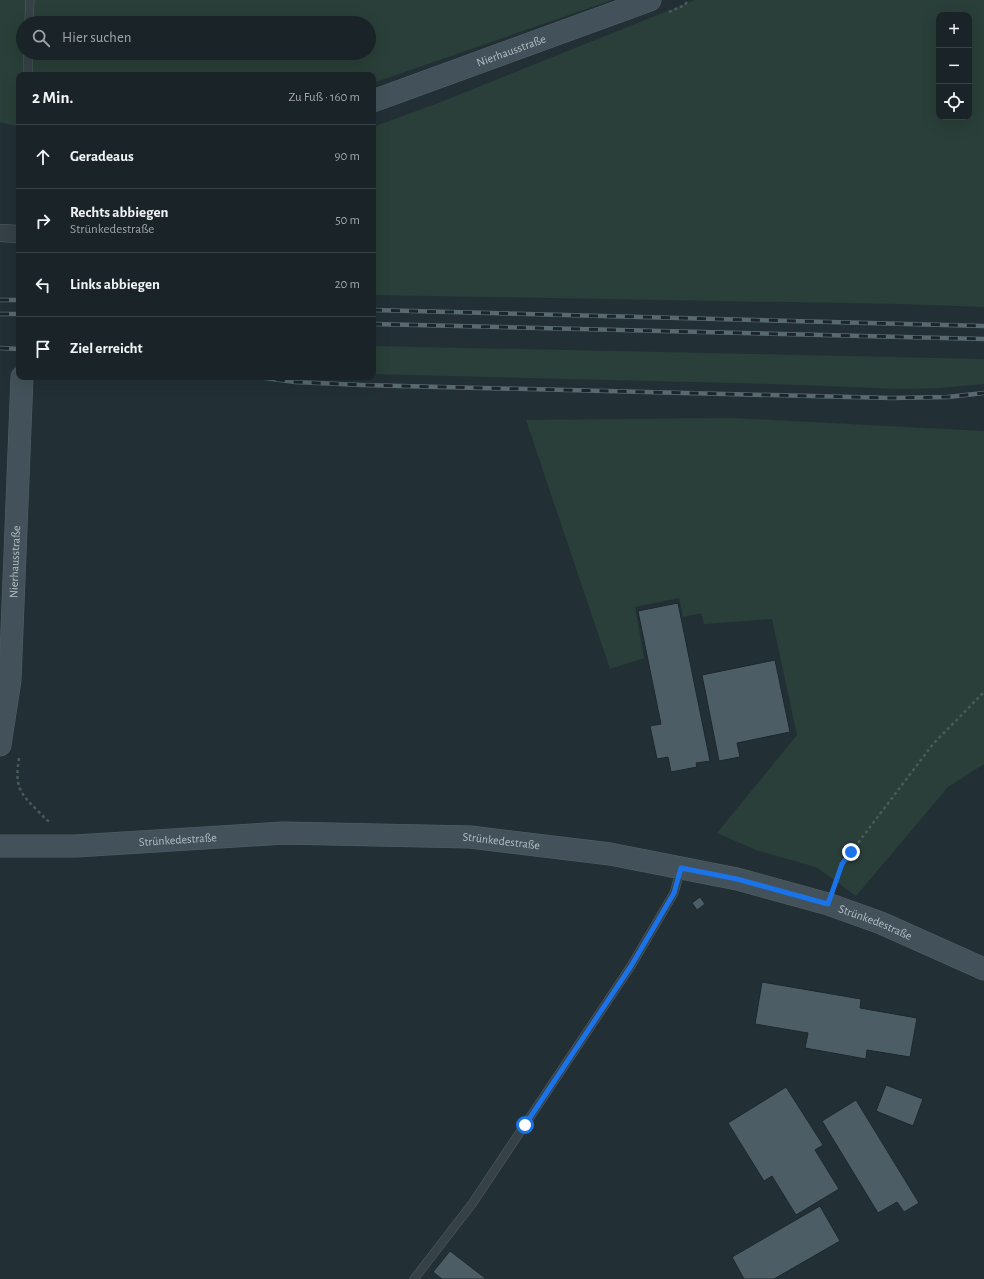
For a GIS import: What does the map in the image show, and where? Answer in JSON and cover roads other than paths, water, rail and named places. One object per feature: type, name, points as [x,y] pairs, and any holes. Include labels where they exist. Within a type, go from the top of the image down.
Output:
[{"type":"main road","name":"Nierhausstraße","points":[[376,99],[650,0]]},
{"type":"main road","name":"Nierhausstraße","points":[[0,745],[10,680],[22,380]]},
{"type":"main road","name":"Strünkedestraße","points":[[0,846],[76,846],[284,833],[470,837],[610,854],[737,879],[828,904],[881,923],[984,969]]},
{"type":"street","points":[[0,233],[16,234]]},
{"type":"lane","points":[[29,16],[30,0]]},
{"type":"lane","points":[[28,60],[28,72]]},
{"type":"lane","points":[[414,1279],[472,1204],[631,966],[674,893],[681,868]]},
{"type":"railway","points":[[0,300],[16,300]]},
{"type":"railway","points":[[376,310],[984,326]]},
{"type":"railway","points":[[0,314],[16,314]]},
{"type":"railway","points":[[376,324],[984,339]]},
{"type":"railway","points":[[0,348],[16,349]]},
{"type":"railway","points":[[280,380],[362,385],[891,398],[948,397],[984,393]]}]
